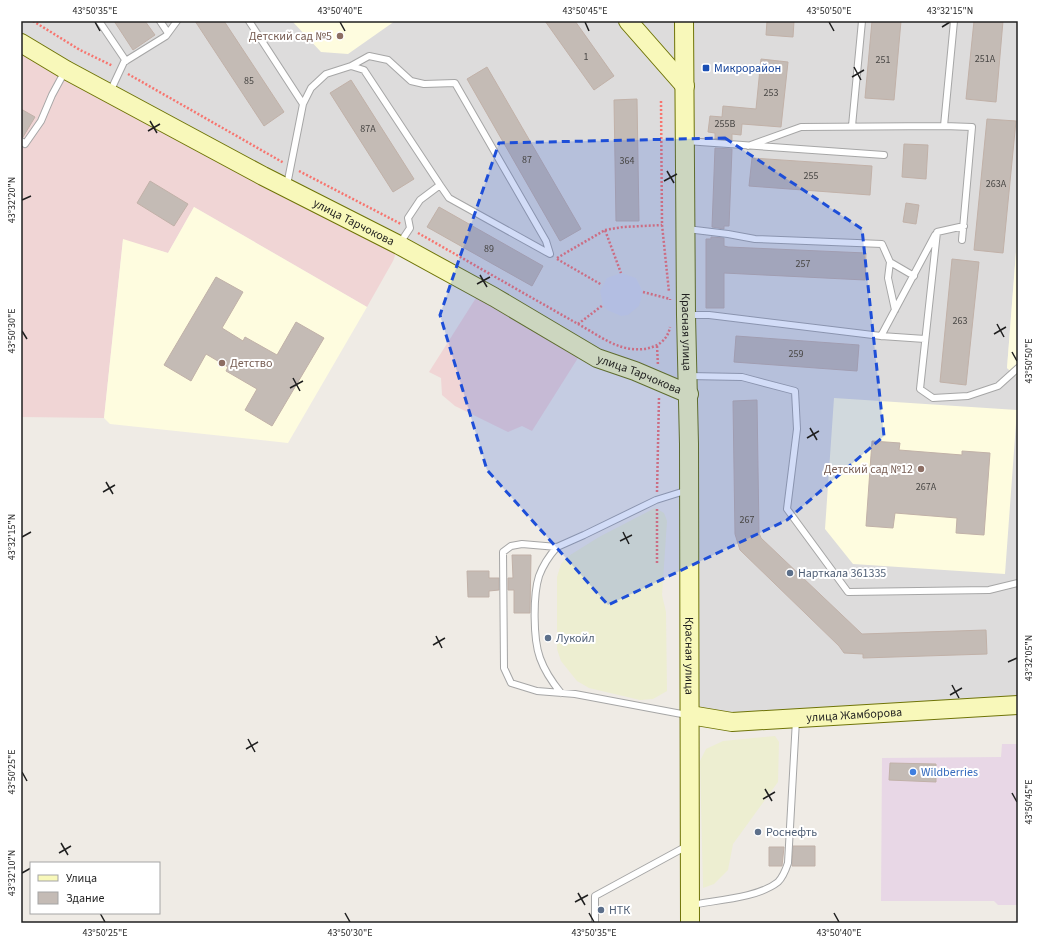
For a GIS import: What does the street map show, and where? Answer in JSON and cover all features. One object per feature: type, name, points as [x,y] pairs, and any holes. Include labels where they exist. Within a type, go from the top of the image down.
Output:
[{"type":"main road","points":[[628,21],[685,86]]},
{"type":"main road","name":"Красная улица","points":[[684,21],[685,229],[689,490],[690,923]]},
{"type":"main road","name":"улица Тарчокова","points":[[21,44],[66,70],[286,188],[399,245],[494,297],[597,358],[635,371],[688,394]]},
{"type":"main road","name":"улица Жамборова","points":[[690,715],[732,722],[1018,705]]},
{"type":"lane","points":[[99,21],[126,61]]},
{"type":"lane","points":[[160,21],[168,33]]},
{"type":"lane","points":[[109,93],[126,61],[166,36],[177,21]]},
{"type":"lane","points":[[249,21],[303,104]]},
{"type":"lane","points":[[852,126],[862,21]]},
{"type":"lane","points":[[944,126],[954,21]]},
{"type":"lane","points":[[286,188],[303,104],[311,88],[326,74],[351,66],[369,56],[388,60],[411,81],[424,84],[455,83],[546,241],[550,254]]},
{"type":"lane","points":[[351,66],[364,70],[449,198],[550,254]]},
{"type":"lane","points":[[21,141],[25,144],[42,121],[52,95],[66,70]]},
{"type":"lane","points":[[748,146],[801,127],[972,127],[962,240]]},
{"type":"lane","points":[[685,141],[884,155]]},
{"type":"lane","points":[[399,245],[410,228],[408,218],[420,200],[440,185]]},
{"type":"lane","points":[[881,336],[937,232],[964,226]]},
{"type":"lane","points":[[685,229],[728,234],[756,240],[882,244],[890,262],[888,278],[895,310]]},
{"type":"lane","points":[[937,232],[920,388],[933,398],[968,396],[998,386],[1018,368]]},
{"type":"lane","points":[[890,262],[914,276]]},
{"type":"lane","points":[[686,315],[708,315],[881,336],[925,339]]},
{"type":"lane","points":[[688,376],[742,377],[795,390],[797,428],[787,509],[848,592],[989,590],[1018,583]]},
{"type":"lane","points":[[689,490],[656,500],[584,536],[556,547],[522,544],[511,546],[503,552],[502,629],[504,668],[511,683],[537,691],[561,693],[690,715]]},
{"type":"lane","points":[[556,547],[547,558],[539,576],[536,630],[540,657],[549,678],[561,693]]},
{"type":"lane","points":[[690,905],[755,893],[778,882],[783,875],[788,863],[796,718]]},
{"type":"lane","points":[[595,923],[594,896],[690,845]]},
{"type":"path","points":[[33,21],[80,50],[120,70],[290,166],[410,228],[619,346],[634,349],[657,346],[666,340],[670,325]]},
{"type":"path","points":[[661,101],[662,225],[671,306]]},
{"type":"path","points":[[557,258],[605,230],[623,227],[662,225]]},
{"type":"path","points":[[605,230],[622,273]]},
{"type":"path","points":[[550,254],[602,285]]},
{"type":"path","points":[[643,292],[670,299]]},
{"type":"path","points":[[578,324],[603,305]]},
{"type":"path","points":[[657,565],[656,500],[659,407]]},
{"type":"highlighted area","points":[[725,138],[862,229],[884,436],[787,520],[608,605],[487,470],[440,315],[499,143]]},
{"type":"shaded area","points":[[21,21],[1018,21],[1018,226],[1007,368],[1018,378],[1018,705],[690,715],[688,394],[659,383],[21,43]]},
{"type":"shaded area","name":"Детский сад №5","points":[[292,21],[395,21],[348,54],[321,52]]},
{"type":"shaded area","points":[[21,43],[399,245],[393,261],[367,307],[194,207],[168,253],[123,240],[104,418],[21,417]]},
{"type":"shaded area","name":"Детство","points":[[194,207],[367,307],[288,443],[110,424],[104,418],[123,239],[168,253]]},
{"type":"shaded area","points":[[1018,226],[1018,378],[1007,368]]},
{"type":"shaded area","points":[[621,273],[636,278],[643,292],[639,306],[628,315],[621,316],[607,310],[603,305],[600,291],[607,278]]},
{"type":"shaded area","points":[[481,290],[583,350],[532,431],[522,426],[508,432],[455,406],[442,395],[441,378],[429,372]]},
{"type":"shaded area","name":"Детский сад №12","points":[[834,398],[1017,410],[1005,574],[853,564],[825,529]]},
{"type":"shaded area","points":[[1002,744],[1018,744],[1018,905],[998,905],[994,901],[881,901],[882,758],[1001,757]]},
{"type":"green space","points":[[655,508],[664,513],[667,521],[662,595],[666,612],[667,691],[653,699],[640,700],[589,688],[577,681],[561,661],[557,649],[557,577],[561,564],[567,557],[599,537]]},
{"type":"green space","points":[[775,736],[779,742],[778,782],[733,844],[728,870],[714,884],[703,888],[700,761],[706,749],[723,741]]},
{"type":"building","points":[[114,21],[145,21],[155,35],[133,50]]},
{"type":"building","points":[[195,21],[224,21],[284,112],[264,126]]},
{"type":"building","points":[[545,21],[575,21],[614,76],[594,90]]},
{"type":"building","points":[[767,21],[794,21],[793,37],[766,35]]},
{"type":"building","points":[[872,21],[901,21],[894,100],[865,98]]},
{"type":"building","points":[[974,21],[1003,21],[996,102],[966,99]]},
{"type":"building","points":[[761,59],[788,62],[781,127],[742,124],[741,135],[732,134],[732,140],[715,139],[715,133],[708,132],[710,116],[722,117],[723,106],[756,109]]},
{"type":"building","points":[[487,67],[581,229],[560,241],[467,79]]},
{"type":"building","points":[[351,80],[414,179],[393,192],[330,93]]},
{"type":"building","points":[[637,99],[639,221],[616,221],[614,100]]},
{"type":"building","points":[[21,109],[35,117],[23,137],[21,137]]},
{"type":"building","points":[[987,119],[1016,121],[1003,253],[974,250]]},
{"type":"building","points":[[904,144],[928,145],[926,179],[902,177]]},
{"type":"building","points":[[715,148],[732,149],[729,226],[724,226],[724,229],[712,227]]},
{"type":"building","points":[[752,158],[872,166],[870,195],[749,186]]},
{"type":"building","points":[[150,181],[188,204],[174,226],[137,203]]},
{"type":"building","points":[[906,203],[919,205],[916,224],[903,222]]},
{"type":"building","points":[[439,207],[543,266],[532,286],[427,227]]},
{"type":"building","points":[[711,237],[724,238],[724,246],[728,247],[866,253],[865,280],[724,273],[724,308],[706,308],[706,239],[711,239]]},
{"type":"building","points":[[952,259],[979,262],[966,385],[940,382]]},
{"type":"building","points":[[216,277],[243,292],[222,328],[243,341],[245,337],[277,355],[296,322],[324,338],[272,426],[245,410],[257,389],[226,371],[228,367],[206,354],[191,381],[164,365]]},
{"type":"building","points":[[736,336],[859,345],[857,371],[734,362]]},
{"type":"building","points":[[757,400],[759,533],[761,538],[862,634],[986,630],[987,654],[863,658],[863,654],[844,653],[839,646],[740,550],[735,534],[733,401]]},
{"type":"building","points":[[872,441],[900,443],[899,450],[962,455],[962,451],[990,453],[984,535],[956,533],[957,518],[895,513],[893,528],[866,526]]},
{"type":"building","points":[[512,555],[531,555],[530,613],[514,613],[514,590],[508,590],[508,578],[513,578]]},
{"type":"building","points":[[467,571],[489,571],[489,578],[499,578],[499,590],[489,591],[489,597],[468,597]]},
{"type":"building","name":"Wildberries","points":[[890,763],[936,764],[936,782],[889,780]]},
{"type":"building","points":[[793,846],[815,846],[815,866],[792,866]]},
{"type":"building","points":[[769,847],[784,847],[782,866],[769,866]]},
{"type":"place","name":"Детский сад №5","points":[[340,36]]},
{"type":"place","name":"Микрорайон","points":[[706,68]]},
{"type":"place","name":"Детство","points":[[222,363]]},
{"type":"place","name":"Детский сад №12","points":[[921,469]]},
{"type":"place","name":"Нарткала 361335","points":[[790,573]]},
{"type":"place","name":"Лукойл","points":[[548,638]]},
{"type":"place","name":"Wildberries","points":[[913,772]]},
{"type":"place","name":"Роснефть","points":[[758,832]]},
{"type":"place","name":"НТК","points":[[601,910]]}]
